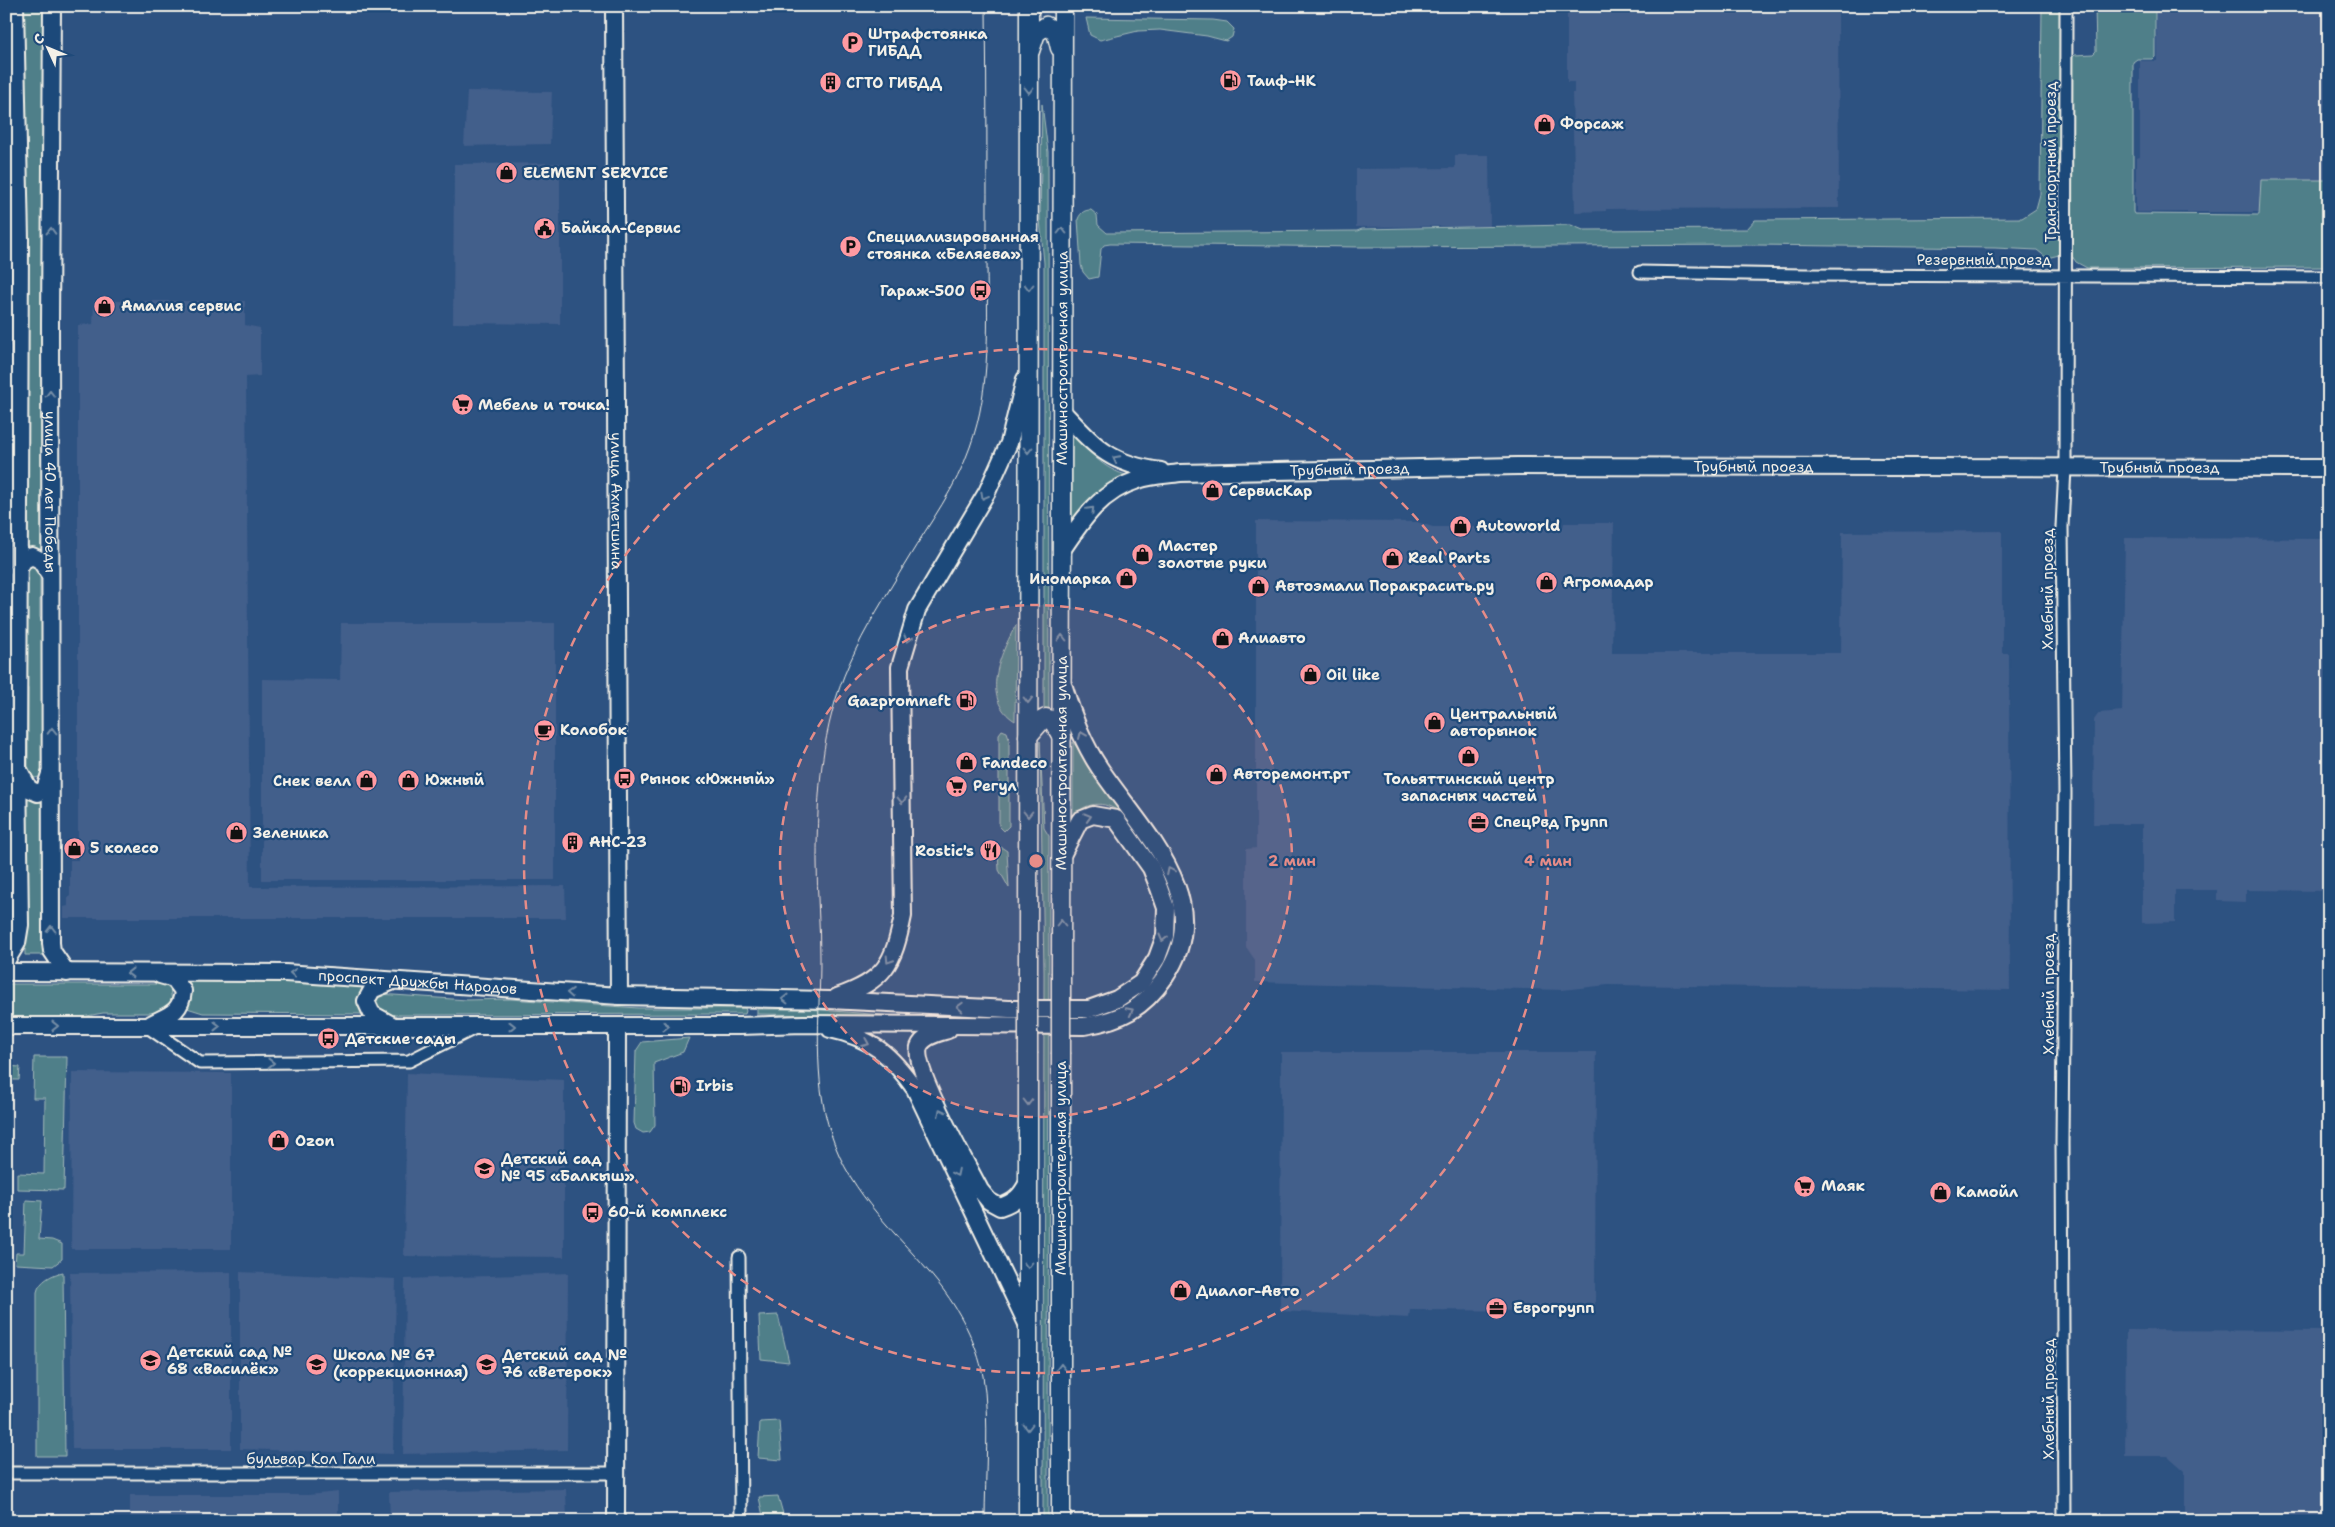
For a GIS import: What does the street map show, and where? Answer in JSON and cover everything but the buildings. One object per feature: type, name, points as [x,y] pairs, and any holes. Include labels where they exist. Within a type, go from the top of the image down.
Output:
[{"type":"main road","points":[[1028,1521],[1029,6]]},
{"type":"main road","name":"Машиностроительная улица","points":[[1061,1521],[1063,6]]},
{"type":"main road","points":[[1029,56],[1036,33],[1046,26],[1056,32],[1062,56]]},
{"type":"main road","points":[[1028,736],[1040,721],[1046,718],[1053,721],[1062,737]]},
{"type":"street","name":"улица 40 лет Победы","points":[[6,961],[17,943],[20,924],[18,570],[20,240],[15,6]]},
{"type":"street","name":"улица 40 лет Победы","points":[[52,6],[50,575],[52,951],[68,973]]},
{"type":"street","name":"улица Ахметшина","points":[[614,6],[619,996]]},
{"type":"street","name":"Транспортный проезд","points":[[2065,468],[2066,6]]},
{"type":"street","name":"Резервный проезд","points":[[1640,272],[1804,275],[2329,277]]},
{"type":"street","points":[[829,1000],[860,989],[879,976],[896,949],[903,916],[900,667],[916,610],[987,492],[1009,443],[1028,368]]},
{"type":"street","points":[[1062,411],[1093,444],[1109,456],[1127,465],[1180,473]]},
{"type":"street","name":"Трубный проезд","points":[[1180,473],[1462,467],[2329,468]]},
{"type":"street","name":"Хлебный проезд","points":[[2064,1521],[2062,1144],[2065,783],[2062,527],[2065,468]]},
{"type":"street","points":[[1062,550],[1085,516],[1104,496],[1123,485],[1139,479],[1180,473]]},
{"type":"street","points":[[18,570],[24,560],[32,556],[40,560],[50,575]]},
{"type":"street","points":[[6,1026],[740,1026],[803,1024],[1084,1026],[1102,1023],[1132,1012],[1157,990],[1177,958],[1183,939],[1183,914],[1178,886],[1167,863],[1098,766],[1070,705],[1062,678]]},
{"type":"street","points":[[18,767],[29,789],[38,793],[45,789],[52,769]]},
{"type":"street","name":"проспект Дружбы Народов","points":[[6,972],[285,973],[619,996],[829,1000],[1009,1009],[1089,1009],[1117,999],[1141,983],[1157,958],[1165,936],[1166,908],[1151,868],[1116,819],[1105,815],[1093,815],[1080,820],[1062,855]]},
{"type":"street","points":[[146,1026],[174,1012],[182,1002],[183,991],[174,979],[153,973]]},
{"type":"street","points":[[393,1026],[372,1014],[366,1001],[372,990],[394,982]]},
{"type":"street","points":[[740,1026],[751,1016],[752,1010],[751,1006],[741,998]]},
{"type":"street","points":[[803,1024],[840,1032],[878,1047],[897,1064],[915,1089],[1028,1326]]},
{"type":"street","points":[[146,1026],[200,1063],[409,1061],[480,1026]]},
{"type":"street","points":[[616,1521],[617,1026]]},
{"type":"street","points":[[962,1026],[926,1038],[919,1047],[919,1060],[925,1081],[980,1190],[989,1201],[1000,1206],[1010,1204],[1021,1195],[1028,1182]]},
{"type":"street","points":[[739,1256],[741,1521]]},
{"type":"street","name":"бульвар Кол Гали","points":[[6,1473],[616,1473]]},
{"type":"shaded area","points":[[1567,6],[1838,8],[1839,208],[1606,209],[1606,211],[1575,212],[1572,93],[1574,93],[1574,82],[1567,82]]},
{"type":"shaded area","points":[[2156,6],[2329,6],[2329,212],[2136,212],[2136,158],[2140,157],[2140,61],[2157,61]]},
{"type":"shaded area","points":[[467,91],[552,92],[550,144],[464,146]]},
{"type":"shaded area","points":[[1455,155],[1489,155],[1490,226],[1356,227],[1356,169],[1455,168]]},
{"type":"shaded area","points":[[560,163],[560,324],[453,323],[454,164]]},
{"type":"shaded area","points":[[94,301],[245,301],[245,325],[260,328],[260,376],[246,377],[250,887],[565,886],[566,918],[64,918],[64,907],[68,906],[68,897],[70,896],[70,860],[78,860],[78,325],[93,324]]},
{"type":"shaded area","points":[[1256,521],[1417,522],[1433,527],[1477,527],[1483,522],[1543,523],[1543,527],[1563,527],[1564,523],[1614,523],[1612,653],[1841,653],[1842,532],[2002,531],[2002,653],[2009,653],[2010,990],[1608,985],[1562,990],[1255,982],[1255,960],[1246,947],[1246,849],[1256,848]]},
{"type":"shaded area","points":[[2125,538],[2329,539],[2329,891],[2246,890],[2246,902],[2217,901],[2217,890],[2175,890],[2175,922],[2142,923],[2142,824],[2093,824],[2094,720],[2099,713],[2122,711]]},
{"type":"shaded area","name":"Южный","points":[[341,623],[555,623],[555,880],[262,880],[262,679],[340,680]]},
{"type":"shaded area","points":[[1281,1052],[1596,1052],[1595,1311],[1410,1310],[1409,1318],[1280,1311]]},
{"type":"shaded area","points":[[72,1072],[231,1073],[231,1249],[71,1249]]},
{"type":"shaded area","name":"Детский сад № 95 «Балкыш»","points":[[407,1073],[564,1080],[564,1257],[404,1256]]},
{"type":"shaded area","name":"Детский сад № 68 «Василёк»","points":[[231,1272],[231,1449],[72,1449],[70,1273]]},
{"type":"shaded area","name":"Школа № 67 (коррекционная)","points":[[240,1272],[396,1279],[393,1454],[240,1449]]},
{"type":"shaded area","name":"Детский сад № 76 «Ветерок»","points":[[568,1273],[567,1450],[403,1454],[405,1279]]},
{"type":"shaded area","points":[[2126,1330],[2329,1331],[2329,1521],[2185,1521],[2185,1471],[2168,1456],[2125,1456]]},
{"type":"shaded area","points":[[566,1489],[567,1521],[390,1521],[389,1492]]},
{"type":"shaded area","points":[[338,1492],[338,1519],[361,1521],[130,1521],[130,1495],[308,1495]]},
{"type":"green space","points":[[24,6],[45,6],[41,550],[38,552],[24,552]]},
{"type":"green space","points":[[2042,6],[2063,6],[2062,249],[2059,255],[2047,258],[2037,250],[1995,248],[1756,245],[1362,247],[1110,244],[1104,245],[1101,249],[1098,277],[1089,279],[1083,272],[1081,265],[1078,219],[1082,213],[1089,210],[1097,215],[1098,225],[1107,233],[1357,231],[1362,229],[1571,225],[1583,230],[1747,229],[1755,220],[2022,218],[2036,209],[2040,194]]},
{"type":"green space","points":[[2095,6],[2155,6],[2155,57],[2153,59],[2137,59],[2133,62],[2134,214],[2259,215],[2261,180],[2329,180],[2329,267],[2087,268],[2076,262],[2072,256],[2072,58],[2075,55],[2093,54],[2096,51]]},
{"type":"green space","points":[[1086,18],[1213,20],[1227,22],[1234,29],[1232,37],[1226,41],[1207,36],[1160,30],[1138,31],[1100,40],[1090,35]]},
{"type":"green space","points":[[1042,104],[1048,152],[1049,715],[1044,715],[1044,263],[1040,219]]},
{"type":"green space","points":[[1072,426],[1096,458],[1111,469],[1130,476],[1072,526]]},
{"type":"green space","points":[[35,564],[40,570],[40,617],[44,630],[43,776],[35,778],[28,772],[28,689],[24,667],[24,570]]},
{"type":"green space","points":[[1016,625],[1015,721],[1004,712],[998,701],[996,676],[1004,649]]},
{"type":"green space","points":[[1002,730],[1007,732],[1009,738],[1009,826],[1004,831],[999,826],[999,734]]},
{"type":"green space","points":[[1040,741],[1044,828],[1049,836],[1048,1521],[1043,1521],[1044,972]]},
{"type":"green space","points":[[1073,742],[1125,814],[1123,815],[1111,807],[1098,804],[1085,807],[1073,816]]},
{"type":"green space","points":[[46,794],[44,955],[25,955],[24,818],[29,795]]},
{"type":"green space","points":[[1001,847],[1007,851],[1009,888],[999,870],[998,850]]},
{"type":"green space","points":[[183,978],[279,980],[362,987],[357,1003],[362,1014],[203,1013],[184,1007]]},
{"type":"green space","points":[[6,984],[163,984],[170,989],[172,1001],[169,1006],[158,1013],[103,1013],[76,1018],[6,1018]]},
{"type":"green space","points":[[379,994],[467,1000],[510,999],[638,1008],[745,1008],[746,1011],[745,1014],[391,1015],[382,1013],[375,1007],[375,998]]},
{"type":"green space","points":[[757,1009],[808,1009],[896,1016],[757,1014]]},
{"type":"green space","points":[[689,1038],[683,1052],[654,1063],[655,1125],[650,1132],[643,1133],[636,1129],[634,1123],[636,1051],[642,1042]]},
{"type":"green space","points":[[34,1057],[67,1057],[64,1190],[17,1189],[17,1173],[44,1174],[45,1098],[33,1098]]},
{"type":"green space","points":[[6,1066],[20,1067],[19,1080],[6,1080]]},
{"type":"green space","points":[[26,1200],[42,1201],[39,1239],[52,1240],[62,1244],[62,1259],[53,1266],[15,1264],[16,1253],[24,1253]]},
{"type":"green space","points":[[63,1272],[65,1456],[37,1456],[37,1292],[40,1285],[47,1279]]},
{"type":"green space","points":[[778,1315],[789,1362],[761,1359],[759,1316]]},
{"type":"green space","points":[[779,1421],[782,1460],[758,1458],[760,1422]]},
{"type":"green space","points":[[778,1496],[785,1521],[764,1521],[759,1497]]},
{"type":"tram line","points":[[985,1521],[987,1429],[985,1393],[983,1376],[972,1339],[946,1293],[863,1196],[840,1156],[825,1113],[821,1091],[818,1047],[820,958],[817,861],[822,761],[832,712],[840,688],[849,664],[869,624],[958,477],[970,447],[982,400],[987,352],[986,6]]},
{"type":"place","name":"Штрафстоянка ГИБДД","points":[[852,43]]},
{"type":"place","name":"Таиф-НК","points":[[1231,81]]},
{"type":"place","name":"СГТО ГИБДД","points":[[830,83]]},
{"type":"place","name":"Форсаж","points":[[1544,124]]},
{"type":"place","name":"ELEMENT SERVICE","points":[[507,173]]},
{"type":"place","name":"Байкал-Сервис","points":[[545,228]]},
{"type":"place","name":"Специализированная стоянка «Беляева»","points":[[851,246]]},
{"type":"place","name":"Гараж-500","points":[[981,291]]},
{"type":"place","name":"Амалия сервис","points":[[105,306]]},
{"type":"place","name":"Мебель и точка!","points":[[462,405]]},
{"type":"place","name":"СервисКар","points":[[1213,491]]},
{"type":"place","name":"Autoworld","points":[[1460,526]]},
{"type":"place","name":"Мастер золотые руки","points":[[1142,555]]},
{"type":"place","name":"Real Parts","points":[[1392,558]]},
{"type":"place","name":"Иномарка","points":[[1127,579]]},
{"type":"place","name":"Агромадар","points":[[1547,582]]},
{"type":"place","name":"Автоэмали Поракрасить.ру","points":[[1259,586]]},
{"type":"place","name":"Алиавто","points":[[1222,638]]},
{"type":"place","name":"Oil like","points":[[1310,675]]},
{"type":"place","name":"Gazpromneft","points":[[967,701]]},
{"type":"place","name":"Центральный авторынок","points":[[1434,723]]},
{"type":"place","name":"Колобок","points":[[544,730]]},
{"type":"place","name":"Тольяттинский центр запасных частей","points":[[1469,756]]},
{"type":"place","name":"Fandeco","points":[[966,763]]},
{"type":"place","name":"Авторемонт.рт","points":[[1217,774]]},
{"type":"place","name":"Рынок «Южный»","points":[[624,779]]},
{"type":"place","name":"Южный","points":[[409,780]]},
{"type":"place","name":"Снек велл","points":[[367,781]]},
{"type":"place","name":"Регул","points":[[957,786]]},
{"type":"place","name":"СпецРвд Групп","points":[[1478,822]]},
{"type":"place","name":"Зеленика","points":[[237,833]]},
{"type":"place","name":"АНС-23","points":[[573,842]]},
{"type":"place","name":"5 колесо","points":[[74,848]]},
{"type":"place","name":"Rostic's","points":[[990,851]]},
{"type":"place","name":"Детские сады","points":[[329,1039]]},
{"type":"place","name":"Irbis","points":[[680,1086]]},
{"type":"place","name":"Ozon","points":[[279,1141]]},
{"type":"place","name":"Детский сад № 95 «Балкыш»","points":[[485,1168]]},
{"type":"place","name":"Маяк","points":[[1805,1186]]},
{"type":"place","name":"Камойл","points":[[1940,1192]]},
{"type":"place","name":"60-й комплекс","points":[[592,1212]]},
{"type":"place","name":"Диалог-Авто","points":[[1180,1291]]},
{"type":"place","name":"Еврогрупп","points":[[1497,1308]]},
{"type":"place","name":"Детский сад № 68 «Василёк»","points":[[151,1361]]},
{"type":"place","name":"Школа № 67 (коррекционная)","points":[[317,1364]]},
{"type":"place","name":"Детский сад № 76 «Ветерок»","points":[[486,1364]]}]
